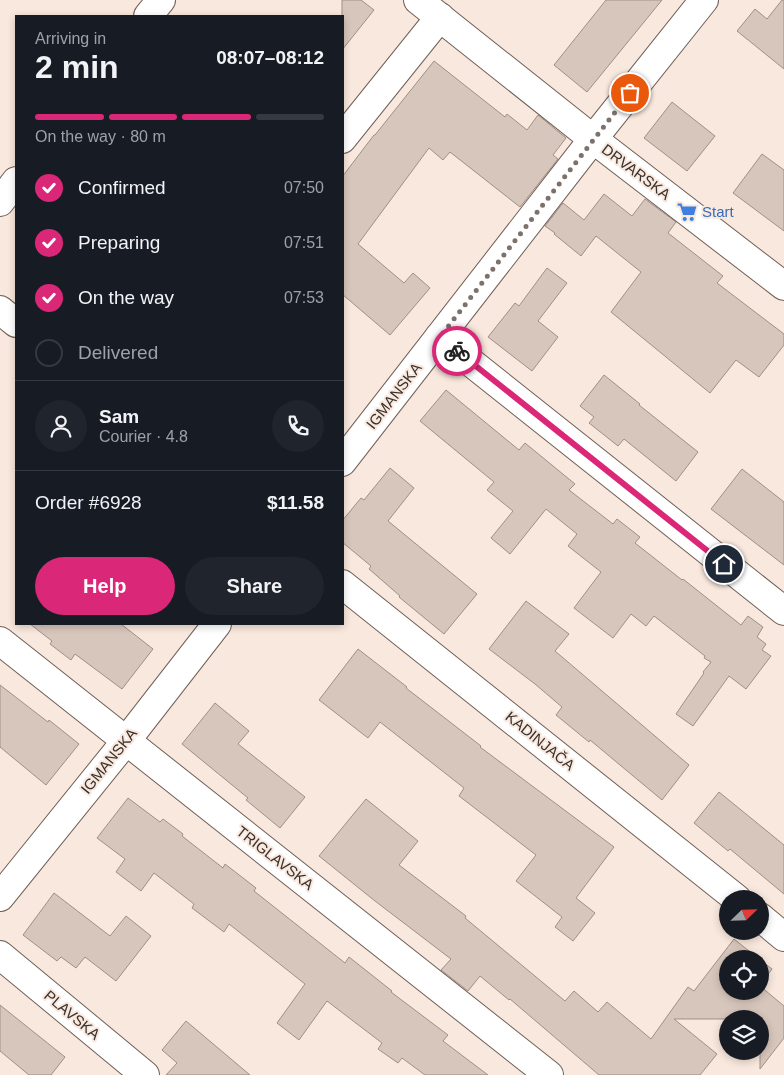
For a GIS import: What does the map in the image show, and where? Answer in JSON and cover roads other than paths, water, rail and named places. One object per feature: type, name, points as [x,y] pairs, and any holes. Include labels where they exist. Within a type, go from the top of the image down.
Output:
[{"type":"street","points":[[149,15],[161,0]]},
{"type":"street","name":"DRVARSKA","points":[[418,0],[593,139],[784,286]]},
{"type":"street","name":"IGMANSKA","points":[[344,459],[593,139],[704,0]]},
{"type":"street","points":[[344,136],[440,18]]},
{"type":"street","points":[[0,202],[15,182]]},
{"type":"street","points":[[0,310],[15,322]]},
{"type":"street","points":[[440,337],[784,611]]},
{"type":"street","name":"KADINJAČA","points":[[344,586],[726,890]]},
{"type":"street","name":"IGMANSKA","points":[[0,897],[126,741],[216,625]]},
{"type":"street","name":"TRIGLAVSKA","points":[[0,641],[549,1075]]},
{"type":"street","points":[[769,924],[784,937]]},
{"type":"street","name":"PLAVSKA","points":[[0,955],[145,1075]]},
{"type":"place","name":"Start","points":[[687,212]]}]
